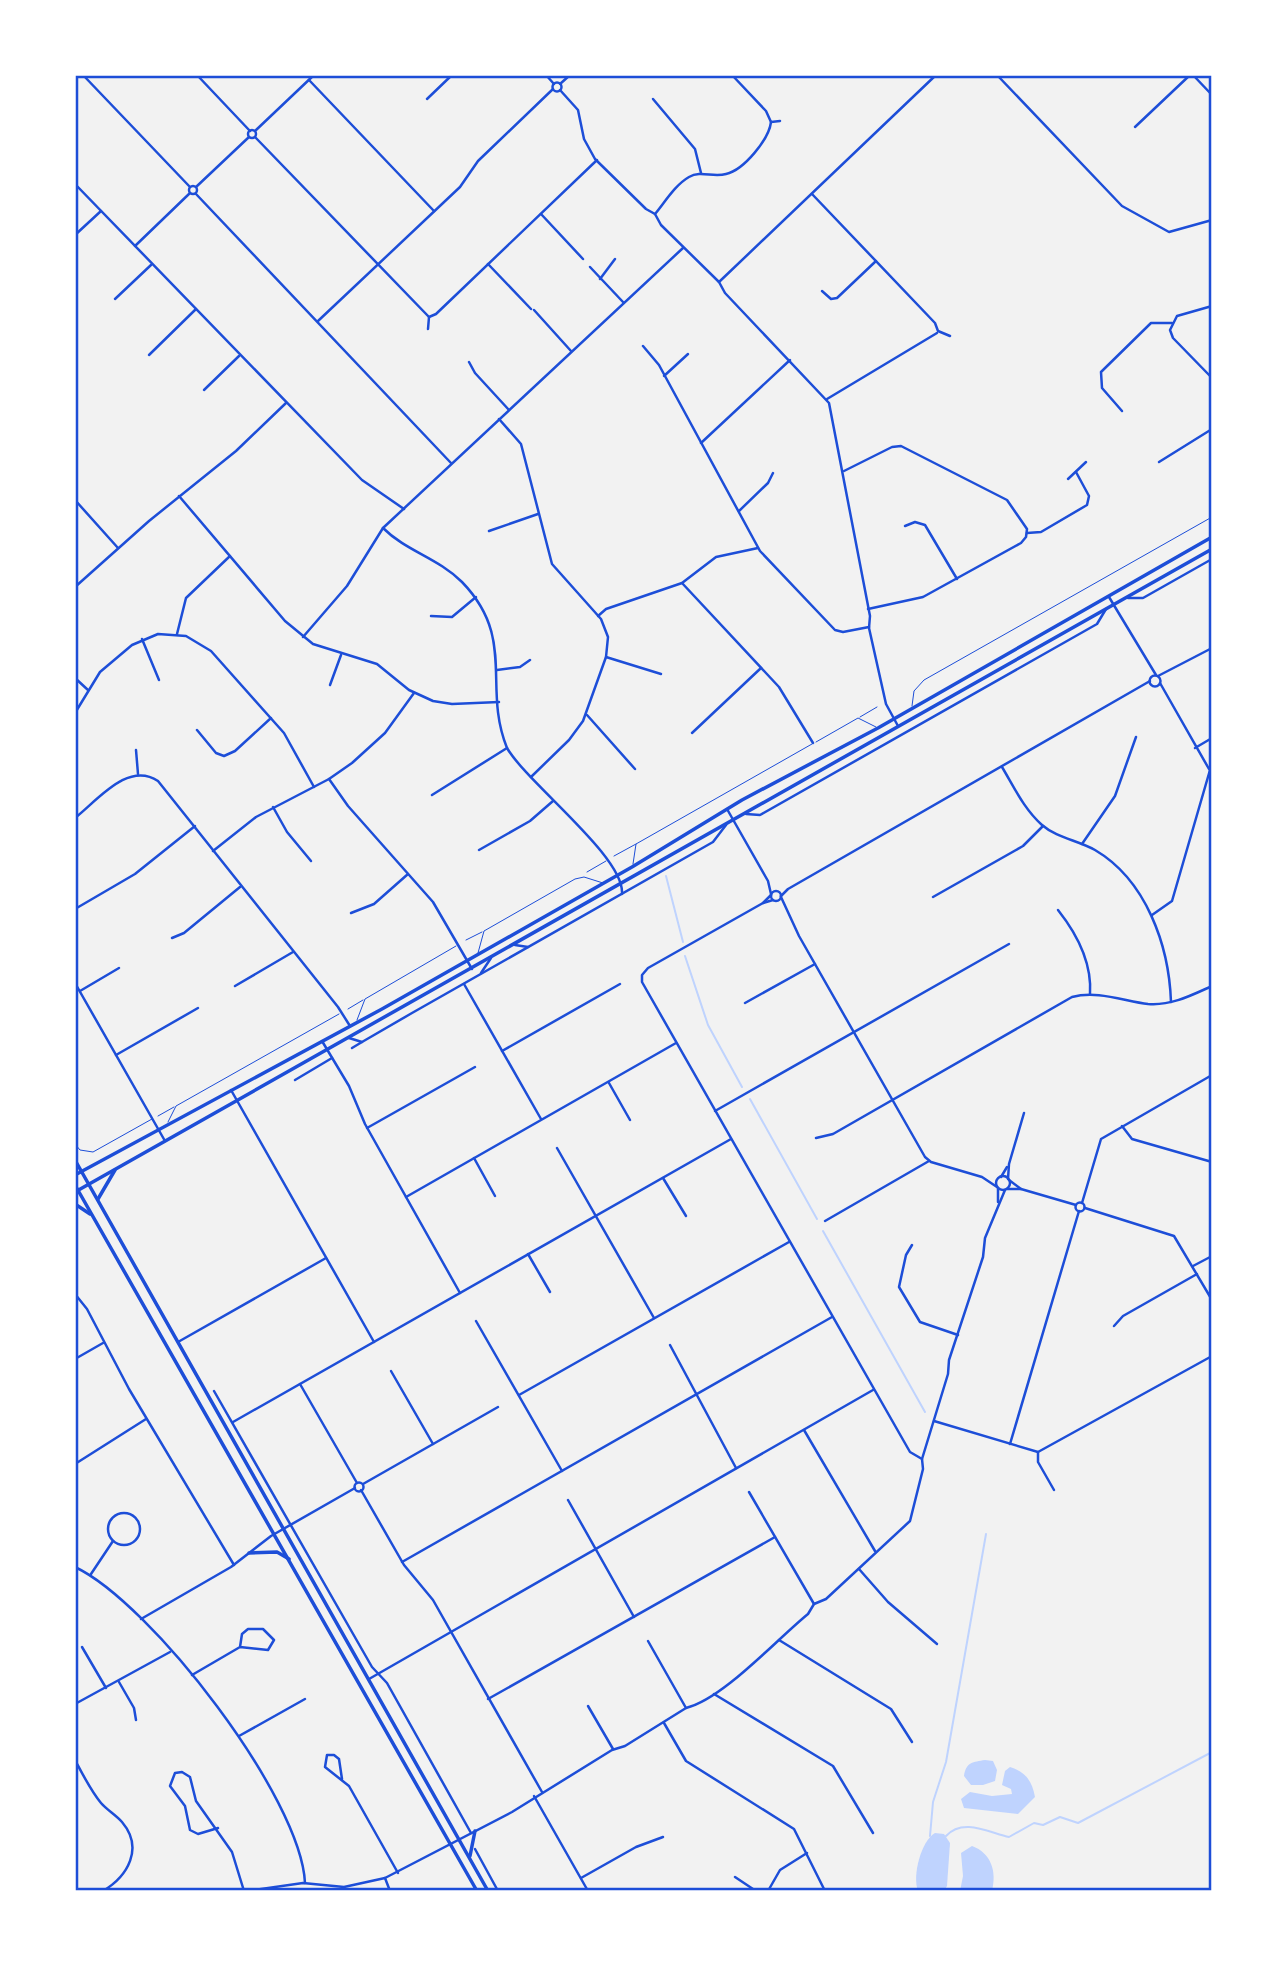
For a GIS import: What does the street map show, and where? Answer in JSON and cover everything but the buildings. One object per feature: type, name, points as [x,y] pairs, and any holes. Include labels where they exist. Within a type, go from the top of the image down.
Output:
[{"type":"main road","points":[[75,1175],[467,961],[632,867],[727,809],[878,728],[1212,537]]},
{"type":"main road","points":[[77,1191],[1212,549]]},
{"type":"main road","points":[[75,1160],[488,1891]]},
{"type":"main road","points":[[98,1200],[102,1188],[117,1168]]},
{"type":"main road","points":[[75,1185],[477,1891]]},
{"type":"main road","points":[[75,1204],[92,1215]]},
{"type":"main road","points":[[249,1553],[277,1552],[290,1561]]},
{"type":"main road","points":[[470,1857],[473,1832]]},
{"type":"street","points":[[83,75],[190,187],[190,193],[135,246]]},
{"type":"street","points":[[197,75],[250,131],[250,137]]},
{"type":"street","points":[[250,131],[255,131],[314,75]]},
{"type":"street","points":[[427,99],[452,75]]},
{"type":"street","points":[[546,75],[554,84],[560,85]]},
{"type":"street","points":[[560,90],[560,85],[570,75]]},
{"type":"street","points":[[656,214],[684,181],[701,173],[723,175],[735,171],[766,135],[771,122],[766,111],[732,75]]},
{"type":"street","points":[[719,282],[936,75]]},
{"type":"street","points":[[998,75],[1125,208],[1169,232],[1211,220],[1212,226]]},
{"type":"street","points":[[1135,127],[1191,75],[1212,95]]},
{"type":"street","points":[[309,80],[434,211]]},
{"type":"street","points":[[318,321],[460,187],[478,161],[553,89],[554,84]]},
{"type":"street","points":[[553,89],[560,90],[578,110],[584,139],[597,160],[646,209],[656,214],[661,225],[719,282],[725,293],[827,399],[843,471],[869,627],[886,704],[898,726]]},
{"type":"street","points":[[653,99],[695,149],[701,173]]},
{"type":"street","points":[[771,122],[780,121]]},
{"type":"street","points":[[255,131],[255,137],[429,317],[428,329]]},
{"type":"street","points":[[190,187],[196,187],[250,137],[255,137]]},
{"type":"street","points":[[429,317],[436,314],[597,160]]},
{"type":"street","points":[[75,184],[369,487],[404,509]]},
{"type":"street","points":[[196,187],[196,194]]},
{"type":"street","points":[[190,193],[196,194],[452,464]]},
{"type":"street","points":[[811,193],[934,323],[938,331],[950,336]]},
{"type":"street","points":[[75,235],[101,211]]},
{"type":"street","points":[[541,214],[583,259]]},
{"type":"street","points":[[303,637],[347,586],[383,528],[683,248]]},
{"type":"street","points":[[600,279],[615,259]]},
{"type":"street","points":[[822,291],[829,298],[837,298],[876,261]]},
{"type":"street","points":[[115,299],[152,264]]},
{"type":"street","points":[[488,264],[571,351]]},
{"type":"street","points":[[590,267],[623,302]]},
{"type":"street","points":[[1122,411],[1102,388],[1101,372],[1151,323],[1171,324],[1180,315],[1212,306]]},
{"type":"street","points":[[149,355],[196,309]]},
{"type":"street","points":[[534,322],[540,317]]},
{"type":"street","points":[[1171,324],[1173,338],[1212,378]]},
{"type":"street","points":[[827,399],[933,338],[938,331]]},
{"type":"street","points":[[643,346],[664,376],[758,548],[835,630],[844,632],[869,627]]},
{"type":"street","points":[[664,376],[688,354]]},
{"type":"street","points":[[204,390],[240,355]]},
{"type":"street","points":[[701,443],[789,360]]},
{"type":"street","points":[[469,362],[475,373],[509,410]]},
{"type":"street","points":[[75,587],[179,496],[235,452],[287,403]]},
{"type":"street","points":[[499,419],[520,444],[552,564],[598,615],[607,632],[606,657],[587,715],[569,740],[531,777]]},
{"type":"street","points":[[1159,462],[1212,429]]},
{"type":"street","points":[[843,471],[854,468],[892,447],[901,446],[1010,502],[1026,527],[1027,533],[1023,541],[957,579],[918,599],[868,609]]},
{"type":"street","points":[[1068,479],[1086,462]]},
{"type":"street","points":[[739,511],[768,483],[774,472]]},
{"type":"street","points":[[1027,533],[1041,532],[1087,505],[1088,496],[1076,472]]},
{"type":"street","points":[[179,496],[285,621],[303,637],[324,650],[380,666],[414,693],[447,704],[499,702]]},
{"type":"street","points":[[75,500],[118,548]]},
{"type":"street","points":[[489,531],[538,514]]},
{"type":"street","points":[[908,515],[911,523]]},
{"type":"street","points":[[905,526],[919,522],[927,527],[957,579]]},
{"type":"street","points":[[383,528],[398,542],[442,564],[476,597],[492,627],[499,702],[507,748],[608,860],[622,884],[622,894]]},
{"type":"street","points":[[598,615],[606,609],[682,583],[716,557],[758,548]]},
{"type":"street","points":[[177,634],[186,598],[230,556]]},
{"type":"street","points":[[1125,597],[1140,599],[1212,559]]},
{"type":"street","points":[[682,583],[784,693],[813,743]]},
{"type":"street","points":[[1109,596],[1159,679],[1165,697],[1211,770],[1171,901],[1151,916]]},
{"type":"street","points":[[431,616],[452,617],[476,597]]},
{"type":"street","points":[[746,814],[760,815],[1097,624],[1106,609]]},
{"type":"street","points":[[75,713],[103,668],[142,639],[158,634],[177,634],[209,649],[271,718],[287,737],[314,787]]},
{"type":"street","points":[[142,639],[159,680]]},
{"type":"street","points":[[1138,690],[1154,686],[1169,672],[1212,648]]},
{"type":"street","points":[[330,685],[341,655]]},
{"type":"street","points":[[606,657],[661,674]]},
{"type":"street","points":[[497,670],[520,667],[530,660]]},
{"type":"street","points":[[1147,663],[1150,679],[1165,697]]},
{"type":"street","points":[[692,733],[761,667]]},
{"type":"street","points":[[75,678],[89,690]]},
{"type":"street","points":[[922,1459],[911,1454],[676,1043],[642,982],[642,975],[648,968],[763,903],[771,894],[788,889],[1138,690],[1150,679],[1159,679]]},
{"type":"street","points":[[213,851],[273,807],[330,779],[385,733],[414,693]]},
{"type":"street","points":[[587,715],[629,759],[635,769]]},
{"type":"street","points":[[197,730],[216,753],[224,756],[235,751],[271,718]]},
{"type":"street","points":[[1082,844],[1115,796],[1136,737]]},
{"type":"street","points":[[1195,748],[1212,738]]},
{"type":"street","points":[[432,794],[507,748]]},
{"type":"street","points":[[136,750],[138,774]]},
{"type":"street","points":[[1002,767],[1024,804],[1043,826],[1082,844],[1118,867],[1151,916],[1166,957],[1171,1002]]},
{"type":"street","points":[[75,818],[123,779],[138,774],[158,781],[349,1026]]},
{"type":"street","points":[[330,779],[348,806],[435,906],[472,969]]},
{"type":"street","points":[[479,850],[530,821],[553,801]]},
{"type":"street","points":[[273,807],[287,832],[311,861]]},
{"type":"street","points":[[727,809],[768,881],[778,891],[785,911],[814,964],[929,1161],[982,1178],[997,1188],[1021,1189],[1076,1205],[1082,1203]]},
{"type":"street","points":[[352,1048],[713,842],[726,825]]},
{"type":"street","points":[[75,909],[135,874],[195,826]]},
{"type":"street","points":[[933,897],[1023,846],[1043,826]]},
{"type":"street","points":[[351,913],[374,904],[408,874]]},
{"type":"street","points":[[768,881],[774,901],[785,911]]},
{"type":"street","points":[[172,938],[182,934],[240,887]]},
{"type":"street","points":[[763,903],[774,901],[788,889]]},
{"type":"street","points":[[1058,910],[1072,928],[1084,954],[1090,994]]},
{"type":"street","points":[[515,944],[528,947]]},
{"type":"street","points":[[715,1111],[1009,944]]},
{"type":"street","points":[[235,986],[293,953]]},
{"type":"street","points":[[481,974],[491,958]]},
{"type":"street","points":[[745,1003],[814,964]]},
{"type":"street","points":[[80,991],[119,968]]},
{"type":"street","points":[[75,983],[165,1141]]},
{"type":"street","points":[[464,984],[541,1119]]},
{"type":"street","points":[[502,1051],[620,984]]},
{"type":"street","points":[[816,1138],[833,1134],[1063,1001],[1090,994],[1149,1004],[1171,1002],[1212,986]]},
{"type":"street","points":[[116,1055],[198,1009]]},
{"type":"street","points":[[349,1038],[362,1042]]},
{"type":"street","points":[[322,1041],[367,1128],[460,1293]]},
{"type":"street","points":[[406,1197],[676,1043]]},
{"type":"street","points":[[295,1080],[332,1058]]},
{"type":"street","points":[[367,1128],[475,1067]]},
{"type":"street","points":[[1212,1075],[1100,1141],[1082,1203],[1085,1208],[1169,1233],[1178,1240],[1212,1300]]},
{"type":"street","points":[[608,1082],[630,1120]]},
{"type":"street","points":[[231,1090],[374,1342]]},
{"type":"street","points":[[998,1202],[997,1188],[1009,1164],[1024,1113]]},
{"type":"street","points":[[1122,1126],[1132,1139],[1212,1162]]},
{"type":"street","points":[[233,1422],[731,1139]]},
{"type":"street","points":[[558,1148],[654,1318]]},
{"type":"street","points":[[474,1158],[495,1196]]},
{"type":"street","points":[[825,1221],[929,1161]]},
{"type":"street","points":[[218,1828],[197,1834],[189,1828],[183,1801],[170,1786],[173,1775],[180,1771],[189,1775],[195,1798],[218,1828],[235,1858],[246,1891],[305,1883],[344,1887],[385,1878],[473,1832],[613,1749],[622,1747],[664,1723],[686,1707],[696,1705],[714,1694],[814,1604],[825,1599],[874,1551],[886,1546],[910,1521],[923,1471],[922,1459],[998,1202],[1006,1190],[1009,1164]]},
{"type":"street","points":[[663,1178],[686,1216]]},
{"type":"street","points":[[982,1178],[1009,1179],[1021,1189]]},
{"type":"street","points":[[1010,1444],[1079,1211],[1076,1205]]},
{"type":"street","points":[[1079,1211],[1085,1208]]},
{"type":"street","points":[[519,1395],[789,1242]]},
{"type":"street","points":[[912,1245],[904,1261],[899,1287],[920,1322],[958,1335]]},
{"type":"street","points":[[528,1254],[550,1292]]},
{"type":"street","points":[[1193,1266],[1212,1255]]},
{"type":"street","points":[[178,1342],[326,1258]]},
{"type":"street","points":[[1114,1326],[1123,1316],[1197,1274]]},
{"type":"street","points":[[75,1294],[234,1565]]},
{"type":"street","points":[[402,1562],[832,1317]]},
{"type":"street","points":[[476,1321],[562,1471]]},
{"type":"street","points":[[75,1359],[104,1342]]},
{"type":"street","points":[[670,1345],[736,1468]]},
{"type":"street","points":[[934,1421],[1038,1452],[1212,1356]]},
{"type":"street","points":[[391,1371],[433,1444]]},
{"type":"street","points":[[300,1384],[357,1483]]},
{"type":"street","points":[[369,1679],[874,1390]]},
{"type":"street","points":[[214,1391],[473,1832]]},
{"type":"street","points":[[357,1483],[363,1484],[498,1407]]},
{"type":"street","points":[[75,1464],[105,1442],[146,1419]]},
{"type":"street","points":[[804,1430],[874,1551]]},
{"type":"street","points":[[1038,1452],[1038,1462],[1054,1490]]},
{"type":"street","points":[[141,1619],[234,1565],[275,1534],[355,1488],[357,1483]]},
{"type":"street","points":[[361,1490],[363,1484]]},
{"type":"street","points":[[355,1488],[361,1490],[402,1562],[431,1597],[542,1792]]},
{"type":"street","points":[[749,1492],[814,1604]]},
{"type":"street","points":[[568,1500],[634,1617]]},
{"type":"street","points":[[124,1512],[136,1518],[140,1532],[135,1541],[125,1545],[113,1541],[108,1533],[112,1519],[124,1512]]},
{"type":"street","points":[[488,1699],[775,1537]]},
{"type":"street","points":[[90,1574],[113,1541]]},
{"type":"street","points":[[75,1567],[112,1590],[141,1619],[192,1675],[239,1736],[290,1828],[301,1857],[305,1883]]},
{"type":"street","points":[[858,1568],[887,1601],[937,1644]]},
{"type":"street","points":[[192,1675],[240,1647],[268,1650],[274,1641],[265,1630],[251,1628],[243,1632],[240,1647]]},
{"type":"street","points":[[778,1639],[891,1709],[912,1742]]},
{"type":"street","points":[[648,1641],[686,1707]]},
{"type":"street","points":[[82,1647],[106,1688]]},
{"type":"street","points":[[75,1704],[170,1652]]},
{"type":"street","points":[[119,1682],[134,1707],[136,1720]]},
{"type":"street","points":[[714,1694],[833,1766],[873,1833]]},
{"type":"street","points":[[239,1736],[305,1699]]},
{"type":"street","points":[[588,1706],[613,1749]]},
{"type":"street","points":[[664,1723],[686,1761],[784,1820],[798,1834],[825,1891]]},
{"type":"street","points":[[342,1779],[338,1759],[334,1755],[327,1755],[323,1762],[326,1770],[349,1786],[398,1873]]},
{"type":"street","points":[[75,1760],[95,1795],[121,1821],[131,1841],[132,1856],[125,1873],[103,1891]]},
{"type":"street","points":[[534,1796],[588,1891]]},
{"type":"street","points":[[207,1830],[211,1818]]},
{"type":"street","points":[[581,1878],[636,1847],[663,1837]]},
{"type":"street","points":[[475,1849],[498,1891]]},
{"type":"street","points":[[768,1891],[780,1870],[808,1853]]},
{"type":"street","points":[[474,1864],[481,1860]]},
{"type":"street","points":[[735,1877],[756,1891]]},
{"type":"street","points":[[385,1878],[390,1891]]},
{"type":"street","points":[[281,1885],[282,1891]]},
{"type":"lane","points":[[911,708],[914,691],[924,680],[1212,517]]},
{"type":"lane","points":[[614,856],[877,707]]},
{"type":"lane","points":[[858,718],[878,728]]},
{"type":"lane","points":[[632,867],[636,844]]},
{"type":"lane","points":[[587,872],[608,860]]},
{"type":"lane","points":[[466,940],[577,878],[604,883]]},
{"type":"lane","points":[[477,955],[484,931]]},
{"type":"lane","points":[[348,1009],[458,945]]},
{"type":"lane","points":[[356,1023],[365,999]]},
{"type":"lane","points":[[158,1116],[341,1013]]},
{"type":"lane","points":[[167,1125],[176,1106]]},
{"type":"lane","points":[[75,1144],[82,1151],[96,1151],[152,1119]]},
{"type":"water","points":[[993,1761],[997,1770],[995,1781],[971,1785],[964,1776],[966,1768],[974,1762]]},
{"type":"water","points":[[1010,1767],[1027,1778],[1035,1797],[1018,1814],[964,1808],[961,1799],[970,1792],[992,1796],[1012,1794],[1011,1789],[1002,1785],[1005,1771]]},
{"type":"water","points":[[935,1833],[944,1834],[950,1843],[947,1886],[944,1891],[918,1891],[916,1877],[919,1859],[926,1843]]},
{"type":"water","points":[[972,1846],[984,1853],[991,1864],[994,1877],[992,1891],[960,1891],[963,1876],[961,1853]]},
{"type":"waterway","points":[[666,876],[683,942]]},
{"type":"waterway","points":[[685,956],[708,1025],[742,1087]]},
{"type":"waterway","points":[[750,1099],[817,1219]]},
{"type":"waterway","points":[[823,1231],[925,1412]]},
{"type":"waterway","points":[[930,1836],[933,1802],[946,1762],[986,1534]]},
{"type":"waterway","points":[[946,1836],[953,1830],[968,1827],[1009,1837],[1034,1823],[1043,1825],[1060,1817],[1078,1823],[1212,1752]]}]
